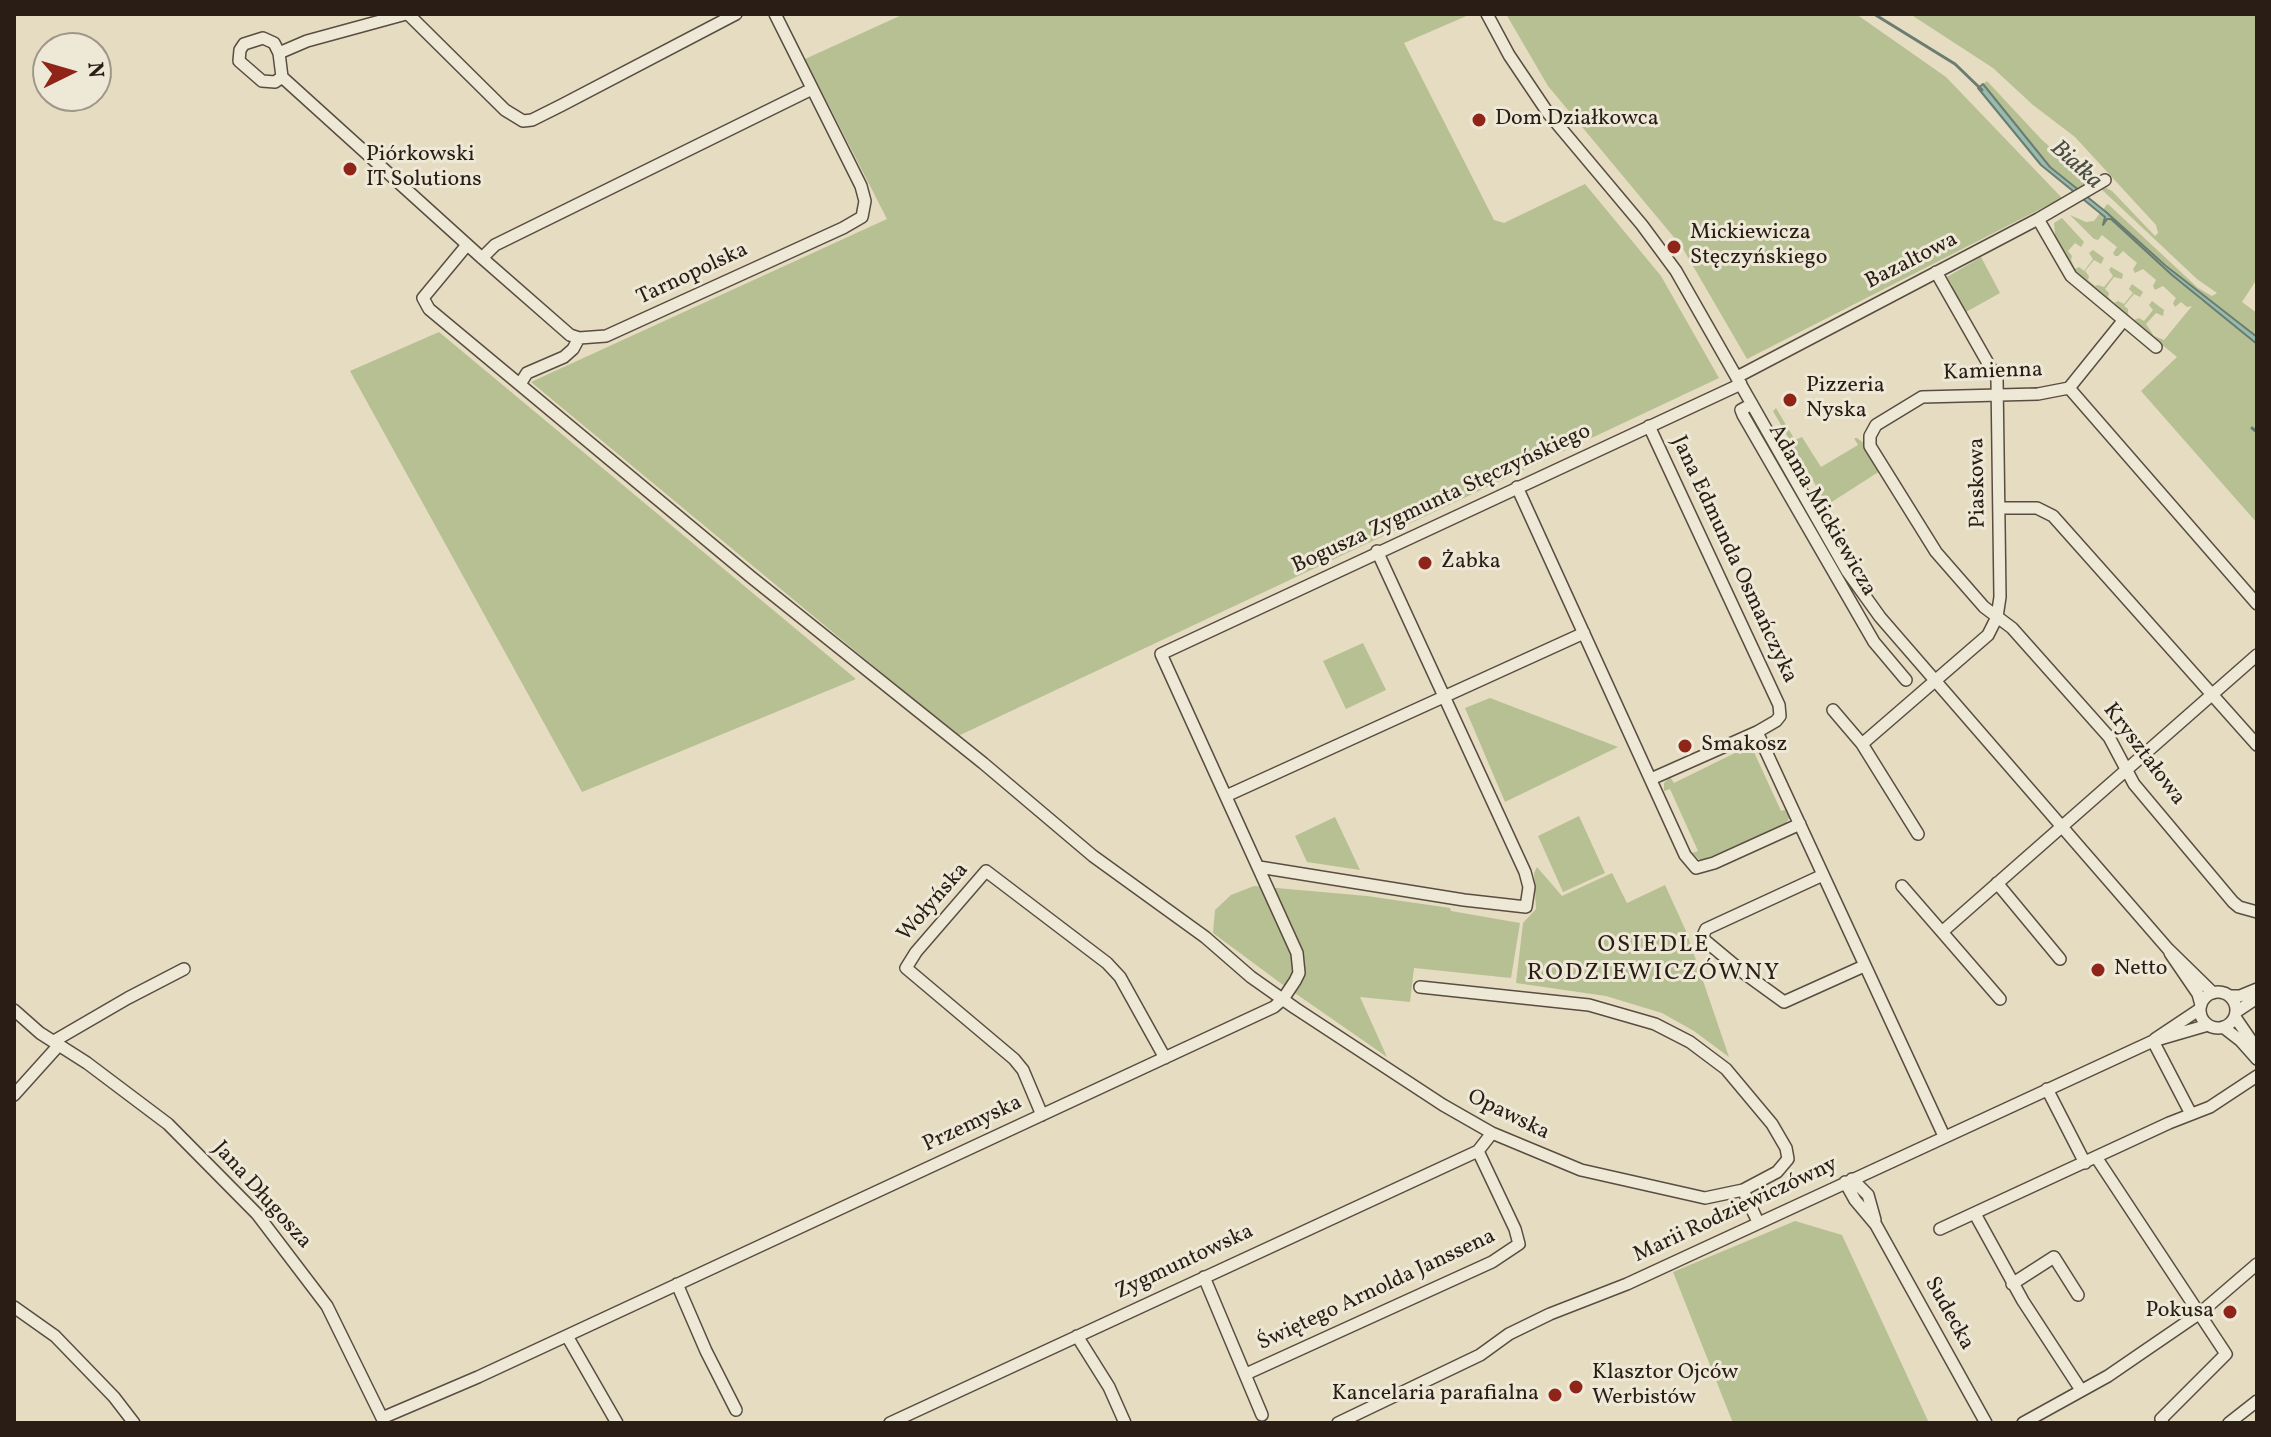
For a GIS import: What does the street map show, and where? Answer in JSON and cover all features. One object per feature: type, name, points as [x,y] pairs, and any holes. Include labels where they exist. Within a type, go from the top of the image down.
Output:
[{"type":"street","points":[[279,53],[307,41],[407,14],[505,110],[523,121],[532,120],[562,105],[736,14]]},
{"type":"street","points":[[482,258],[495,245],[812,89],[775,14]]},
{"type":"street","name":"Adama Mickiewicza","points":[[1487,14],[1509,55],[1548,113],[1642,225],[1676,271],[1847,571],[1889,629],[2168,949],[2213,993]]},
{"type":"street","points":[[282,77],[266,83],[239,61],[244,44],[256,39],[269,39],[279,53],[282,77],[467,245],[570,335],[579,338]]},
{"type":"street","name":"Tarnopolska","points":[[520,384],[527,373],[564,357],[579,338],[606,336],[859,220],[866,206],[861,186],[812,89]]},
{"type":"street","name":"Bazaltowa","points":[[1739,380],[2105,180]]},
{"type":"street","points":[[2038,219],[2071,276],[2156,347]]},
{"type":"street","name":"Opawska","points":[[467,245],[423,298],[429,309],[1093,856],[1173,917],[1205,937],[1251,977],[1443,1105],[1492,1133],[1581,1170],[1705,1198],[1743,1190],[1783,1167],[1788,1159],[1786,1148],[1753,1098],[1723,1065],[1690,1042],[1655,1024],[1589,1005],[1420,987]]},
{"type":"street","name":"Piaskowa","points":[[1936,272],[1994,371],[1998,395],[2000,597],[1997,617]]},
{"type":"street","points":[[2123,321],[2069,388],[2257,604]]},
{"type":"street","name":"Bogusza Zygmunta Stęczyńskiego","points":[[1226,796],[1161,654],[1649,426],[1739,380]]},
{"type":"street","name":"Kamienna","points":[[1997,617],[1969,591],[1936,552],[1872,451],[1869,441],[1876,425],[1915,399],[1935,395],[2038,394],[2069,388]]},
{"type":"street","name":"Adama Mickiewicza","points":[[1752,404],[1741,410],[1743,415],[1874,642],[1906,680]]},
{"type":"street","name":"Jana Edmunda Osmańczyka","points":[[1649,426],[1779,705],[1780,716],[1776,721],[1757,732]]},
{"type":"street","points":[[1517,487],[1685,855],[1696,868],[1714,863],[1800,824]]},
{"type":"street","points":[[1999,508],[2037,508],[2053,516],[2257,745]]},
{"type":"street","points":[[1259,867],[1526,907],[1529,887],[1525,872],[1377,551]]},
{"type":"street","points":[[1862,744],[1988,635],[1997,617]]},
{"type":"street","name":"Kryształowa","points":[[1997,617],[2012,628],[2109,737],[2126,770],[2233,902],[2257,912]]},
{"type":"street","points":[[1874,642],[1889,629]]},
{"type":"street","points":[[1283,999],[1295,981],[1299,964],[1297,953],[1226,796],[1584,633]]},
{"type":"street","points":[[1942,932],[2257,655]]},
{"type":"street","points":[[1833,710],[1862,744],[1918,834]]},
{"type":"street","points":[[1650,778],[1757,732],[1944,1136]]},
{"type":"street","name":"Wołyńska","points":[[1042,1115],[1023,1070],[1014,1059],[906,968],[916,952],[986,871],[1107,963],[1120,977],[1165,1058]]},
{"type":"street","points":[[1823,875],[1706,929],[1702,933],[1705,942],[1784,1002],[1864,966]]},
{"type":"street","points":[[1997,883],[2060,959]]},
{"type":"street","points":[[1902,886],[2000,999]]},
{"type":"street","name":"Adama Mickiewicza","points":[[2168,949],[2198,994],[2201,1007]]},
{"type":"street","points":[[14,1095],[57,1043],[128,998],[184,969]]},
{"type":"street","points":[[2257,989],[2240,996],[2213,993],[2208,995],[2201,1007],[2208,1025],[2223,1027],[2257,1059]]},
{"type":"street","points":[[2230,996],[2235,1003],[2236,1015],[2257,1049]]},
{"type":"street","points":[[2223,1027],[2257,998]]},
{"type":"street","name":"Przemyska","points":[[383,1421],[1253,1017],[1283,999]]},
{"type":"street","name":"Marii Rodziewiczówny","points":[[1338,1423],[1480,1355],[1509,1334],[1550,1314],[1627,1284],[2153,1041],[2201,1007]]},
{"type":"street","name":"Jana Długosza","points":[[14,1010],[168,1124],[263,1222],[327,1306],[383,1421]]},
{"type":"street","name":"Marii Rodziewiczówny","points":[[2153,1041],[2208,1025]]},
{"type":"street","points":[[2153,1041],[2191,1114]]},
{"type":"street","points":[[1940,1229],[2210,1107],[2257,1076]]},
{"type":"street","points":[[2047,1089],[2090,1160],[2226,1354],[2161,1419],[2163,1423]]},
{"type":"street","name":"Zygmuntowska","points":[[890,1423],[1478,1151],[1492,1133]]},
{"type":"street","name":"Świętego Arnolda Janssena","points":[[1246,1374],[1492,1262],[1519,1244],[1478,1151]]},
{"type":"street","points":[[1849,1181],[1868,1195],[1872,1177],[1883,1165]]},
{"type":"street","name":"Sudecka","points":[[1849,1181],[1855,1200],[1876,1225],[1986,1423]]},
{"type":"street","points":[[1743,1190],[1758,1222]]},
{"type":"street","name":"Sudecka","points":[[1868,1195],[1876,1225]]},
{"type":"street","points":[[1975,1214],[2012,1284],[2081,1390]]},
{"type":"street","points":[[2012,1284],[2054,1257],[2078,1295]]},
{"type":"street","points":[[2023,1423],[2108,1376],[2200,1313],[2257,1264]]},
{"type":"street","name":"Świętego Arnolda Janssena","points":[[1204,1277],[1262,1415]]},
{"type":"street","points":[[677,1284],[736,1410]]},
{"type":"street","points":[[14,1307],[55,1336],[114,1397],[134,1423]]},
{"type":"street","points":[[567,1336],[617,1423]]},
{"type":"street","points":[[1077,1336],[1109,1387],[1125,1423]]},
{"type":"street","points":[[2229,1423],[2257,1401]]},
{"type":"shaded area","points":[[904,14],[1471,14],[1404,43],[1494,220],[1504,223],[1585,184],[1661,276],[1719,378],[958,736],[531,382],[887,219],[805,59]]},
{"type":"shaded area","points":[[1506,14],[1856,14],[1946,77],[2062,198],[1747,359],[1682,247],[1548,86]]},
{"type":"shaded area","points":[[1910,14],[2257,14],[2257,279],[2242,302],[2257,313],[2257,523],[2141,391],[2177,357],[2161,344],[2159,346],[2078,276],[2053,236],[2054,223],[2062,218],[2084,242],[2081,247],[2075,243],[2068,251],[2075,269],[2079,267],[2084,271],[2093,259],[2089,253],[2093,250],[2104,258],[2101,264],[2094,260],[2085,271],[2088,280],[2095,286],[2104,287],[2113,276],[2109,270],[2111,267],[2123,274],[2122,279],[2114,277],[2105,289],[2114,303],[2124,304],[2133,293],[2129,289],[2132,284],[2143,292],[2140,297],[2134,294],[2124,306],[2134,320],[2139,318],[2144,321],[2153,310],[2149,305],[2152,301],[2164,310],[2163,316],[2156,313],[2146,324],[2154,336],[2164,340],[2192,306],[2187,307],[2181,302],[2175,307],[2173,303],[2176,298],[2163,286],[2155,290],[2156,280],[2143,269],[2135,273],[2133,269],[2137,263],[2123,251],[2115,256],[2113,253],[2117,247],[2102,235],[2098,240],[2094,239],[2070,215],[2086,222],[2094,221],[2100,213],[2111,219],[2202,301],[2206,299],[2103,210],[2109,205],[2198,288],[2212,296],[2217,293],[2197,279],[2099,187],[2112,191],[2155,236],[2158,233],[2156,225],[2075,137],[2033,105],[1993,68]]},
{"type":"shaded area","points":[[1987,81],[2042,140],[2082,175],[2091,172],[2093,183],[2079,190],[2050,166],[1983,84]]},
{"type":"shaded area","points":[[1983,84],[2050,167],[2106,212],[2166,266],[2257,337],[2257,344],[2172,275],[2111,219],[2103,225],[2105,217],[2041,165],[1978,88]]},
{"type":"shaded area","points":[[1981,257],[2000,293],[1966,312],[1947,277]]},
{"type":"shaded area","points":[[439,332],[856,679],[582,792],[350,371]]},
{"type":"shaded area","points":[[1776,408],[1795,440],[1802,437],[1821,467],[1858,445],[1854,438],[1857,438],[1865,444],[1880,471],[1827,505],[1773,411]]},
{"type":"shaded area","points":[[1363,643],[1386,690],[1346,709],[1323,661]]},
{"type":"shaded area","points":[[1490,698],[1618,747],[1505,802],[1465,708]]},
{"type":"shaded area","points":[[1746,741],[1781,811],[1787,809],[1790,817],[1786,823],[1701,861],[1692,853],[1698,851],[1670,789],[1664,791],[1664,783],[1670,777],[1674,783],[1741,750],[1742,743]]},
{"type":"shaded area","points":[[1579,816],[1605,873],[1563,892],[1538,836]]},
{"type":"shaded area","points":[[1335,817],[1360,870],[1307,862],[1295,836]]},
{"type":"shaded area","points":[[1537,867],[1562,896],[1612,873],[1627,903],[1665,885],[1686,931],[1729,1057],[1694,1031],[1662,1013],[1606,996],[1516,983],[1523,923],[1536,909],[1534,873]]},
{"type":"shaded area","points":[[1254,886],[1367,896],[1450,908],[1451,911],[1520,923],[1511,978],[1414,968],[1410,1002],[1360,997],[1387,1057],[1213,933],[1215,910],[1231,895]]},
{"type":"shaded area","points":[[1795,1221],[1842,1235],[1929,1423],[1733,1423],[1673,1272]]},
{"type":"waterway","name":"Białka","points":[[1874,14],[1955,64],[1982,90]]},
{"type":"waterway","points":[[2252,428],[2257,432]]},
{"type":"place","name":"Dom Działkowca","points":[[1479,120]]},
{"type":"place","name":"Piórkowski IT Solutions","points":[[350,169]]},
{"type":"place","name":"Mickiewicza Stęczyńskiego","points":[[1674,247]]},
{"type":"place","name":"Pizzeria Nyska","points":[[1790,400]]},
{"type":"place","name":"Żabka","points":[[1425,563]]},
{"type":"place","name":"Smakosz","points":[[1685,746]]},
{"type":"place","name":"Netto","points":[[2098,970]]},
{"type":"place","name":"Pokusa","points":[[2230,1312]]},
{"type":"place","name":"Klasztor Ojców Werbistów","points":[[1576,1387]]},
{"type":"place","name":"Kancelaria parafialna","points":[[1555,1395]]},
{"type":"district","name":"OSIEDLE RODZIEWICZÓWNY","points":[[1654,961]]}]
